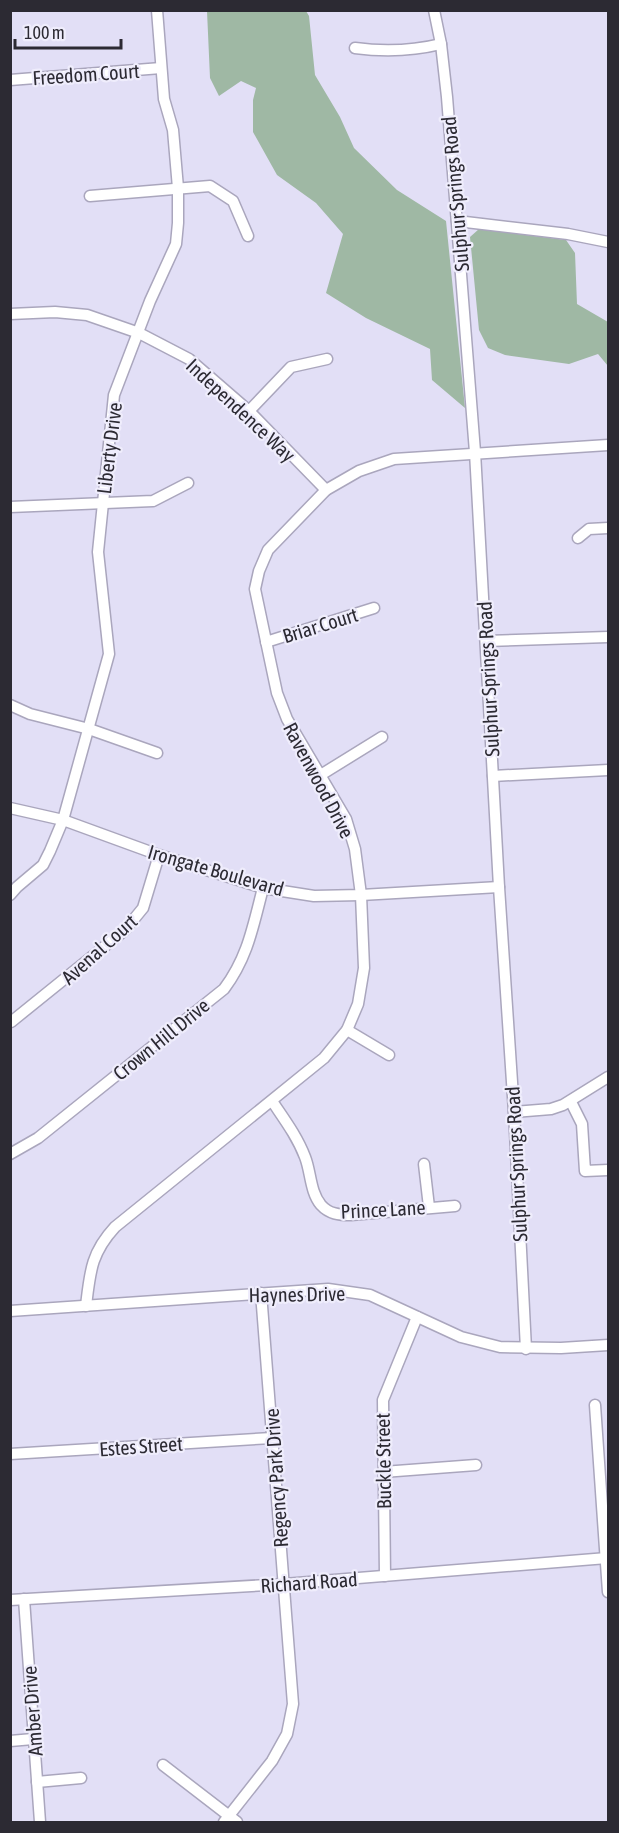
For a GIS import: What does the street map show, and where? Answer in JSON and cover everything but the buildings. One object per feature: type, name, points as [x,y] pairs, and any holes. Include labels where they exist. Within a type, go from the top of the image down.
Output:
[{"type":"street","name":"Liberty Drive","points":[[10,895],[17,886],[43,865],[63,820],[109,654],[98,552],[114,395],[150,301],[176,244],[178,223],[178,188],[173,130],[164,99],[157,10]]},
{"type":"street","name":"Sulphur Springs Road","points":[[434,10],[441,44],[475,452],[526,1349]]},
{"type":"street","points":[[355,48],[381,51],[415,50],[441,44]]},
{"type":"street","name":"Freedom Court","points":[[10,80],[161,68]]},
{"type":"street","points":[[90,196],[210,186],[233,201],[248,236]]},
{"type":"street","points":[[457,221],[568,234],[609,242]]},
{"type":"street","name":"Independence Way","points":[[10,314],[55,312],[87,315],[139,333],[189,359],[249,411],[326,490]]},
{"type":"street","points":[[249,411],[291,367],[327,359]]},
{"type":"street","name":"Ravenwood Drive","points":[[86,1306],[90,1270],[95,1254],[104,1239],[115,1227],[324,1058],[347,1030],[358,1004],[364,968],[362,895],[356,849],[345,819],[286,719],[277,693],[255,589],[259,571],[268,550],[326,490],[359,471],[394,459],[609,445]]},
{"type":"street","points":[[10,507],[153,501],[188,483]]},
{"type":"street","points":[[578,538],[589,529],[609,528]]},
{"type":"street","name":"Briar Court","points":[[266,642],[374,608]]},
{"type":"street","points":[[486,641],[609,637]]},
{"type":"street","points":[[10,705],[30,714],[89,729],[157,753]]},
{"type":"street","points":[[319,776],[382,736]]},
{"type":"street","points":[[493,776],[609,770]]},
{"type":"street","name":"Irongate Boulevard","points":[[10,808],[63,820],[159,855],[263,888],[314,896],[499,887]]},
{"type":"street","name":"Avenal Court","points":[[11,1022],[125,930],[143,908],[159,855]]},
{"type":"street","name":"Crown Hill Drive","points":[[10,1154],[38,1138],[224,989],[237,972],[244,956],[263,888]]},
{"type":"street","points":[[347,1030],[388,1055]]},
{"type":"street","points":[[514,1112],[551,1109],[571,1102],[609,1077]]},
{"type":"street","name":"Prince Lane","points":[[272,1101],[295,1134],[306,1158],[314,1191],[319,1203],[327,1211],[338,1215],[351,1215],[455,1206]]},
{"type":"street","points":[[571,1102],[582,1124],[585,1171],[609,1170]]},
{"type":"street","points":[[424,1164],[429,1207]]},
{"type":"street","name":"Haynes Drive","points":[[10,1311],[328,1289],[370,1295],[461,1337],[500,1347],[526,1349],[609,1345]]},
{"type":"street","name":"Regency Park Drive","points":[[230,1821],[272,1761],[287,1734],[292,1704],[261,1293]]},
{"type":"street","name":"Buckle Street","points":[[385,1576],[383,1400],[417,1317]]},
{"type":"street","points":[[595,1405],[609,1592]]},
{"type":"street","name":"Estes Street","points":[[10,1454],[272,1438]]},
{"type":"street","points":[[383,1472],[476,1465]]},
{"type":"street","name":"Richard Road","points":[[10,1600],[284,1584],[607,1558]]},
{"type":"street","name":"Amber Drive","points":[[24,1599],[40,1822]]},
{"type":"street","points":[[10,1741],[33,1739]]},
{"type":"street","points":[[163,1765],[230,1821]]},
{"type":"street","points":[[37,1782],[81,1778]]},
{"type":"green space","points":[[207,11],[306,11],[309,16],[315,75],[340,117],[354,148],[397,190],[446,221],[465,408],[432,380],[430,349],[366,318],[326,293],[343,234],[316,203],[277,175],[253,132],[253,100],[256,88],[241,81],[219,96],[210,78]]},
{"type":"green space","points":[[479,229],[566,240],[575,253],[577,304],[608,322],[608,366],[598,354],[569,364],[505,355],[488,348],[479,330],[470,237]]}]
